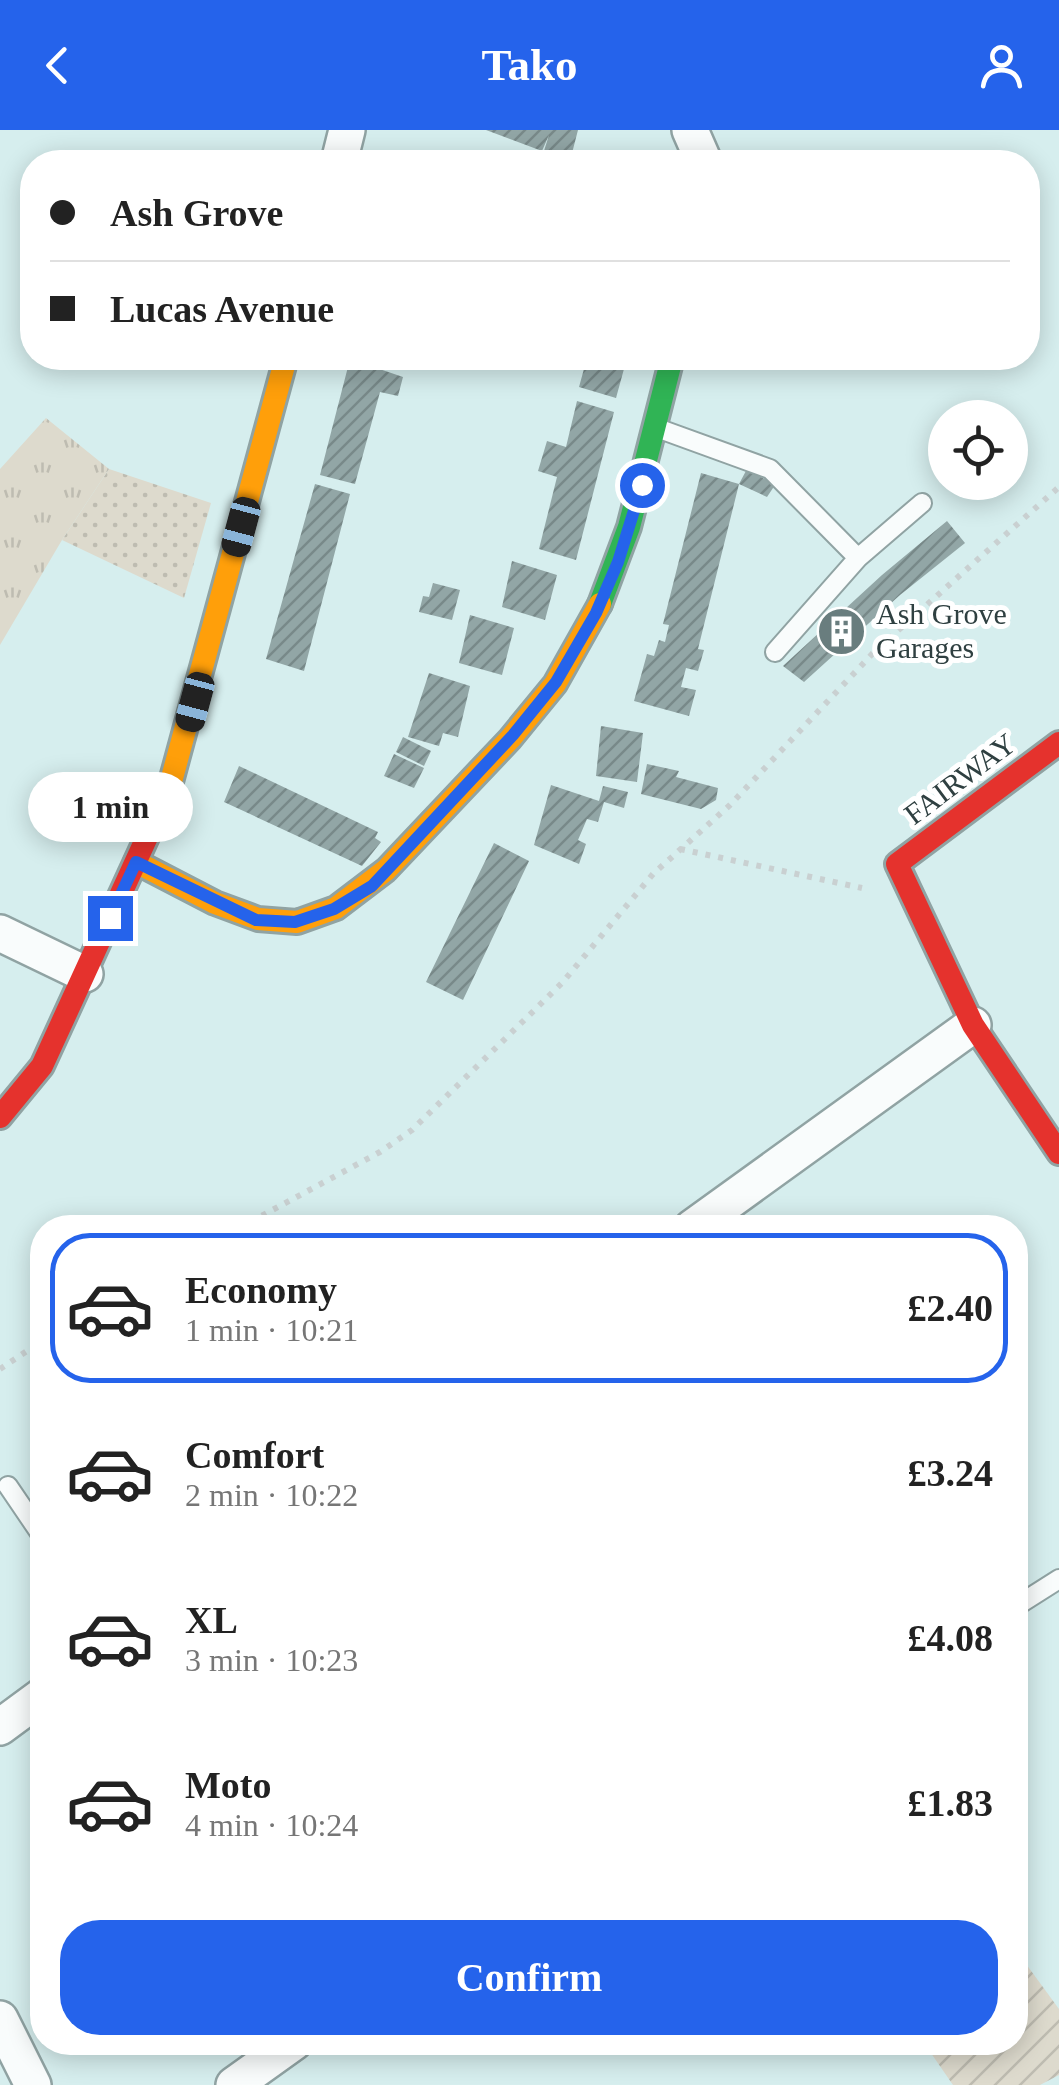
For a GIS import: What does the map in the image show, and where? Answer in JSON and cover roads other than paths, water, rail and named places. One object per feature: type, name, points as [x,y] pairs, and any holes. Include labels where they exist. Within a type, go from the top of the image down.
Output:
[{"type":"street","points":[[0,1117],[42,1066],[167,796],[283,370]]},
{"type":"street","points":[[136,862],[256,920],[295,922],[334,909],[372,886],[513,735],[556,682],[596,613],[618,562],[669,370]]},
{"type":"street","name":"FAIRWAY","points":[[973,1025],[897,864],[1059,743]]},
{"type":"street","points":[[0,933],[86,974]]},
{"type":"street","points":[[710,1215],[973,1025],[1059,1153]]},
{"type":"street","points":[[0,1727],[30,1705]]},
{"type":"street","points":[[0,2019],[33,2085]]},
{"type":"street","points":[[234,2085],[276,2055]]},
{"type":"lane","points":[[656,428],[770,469],[858,558]]},
{"type":"lane","points":[[775,652],[858,558],[922,503]]},
{"type":"lane","points":[[8,1486],[30,1518]]},
{"type":"lane","points":[[1028,1599],[1059,1579]]},
{"type":"place","name":"Ash Grove Garages","points":[[841,631]]}]
